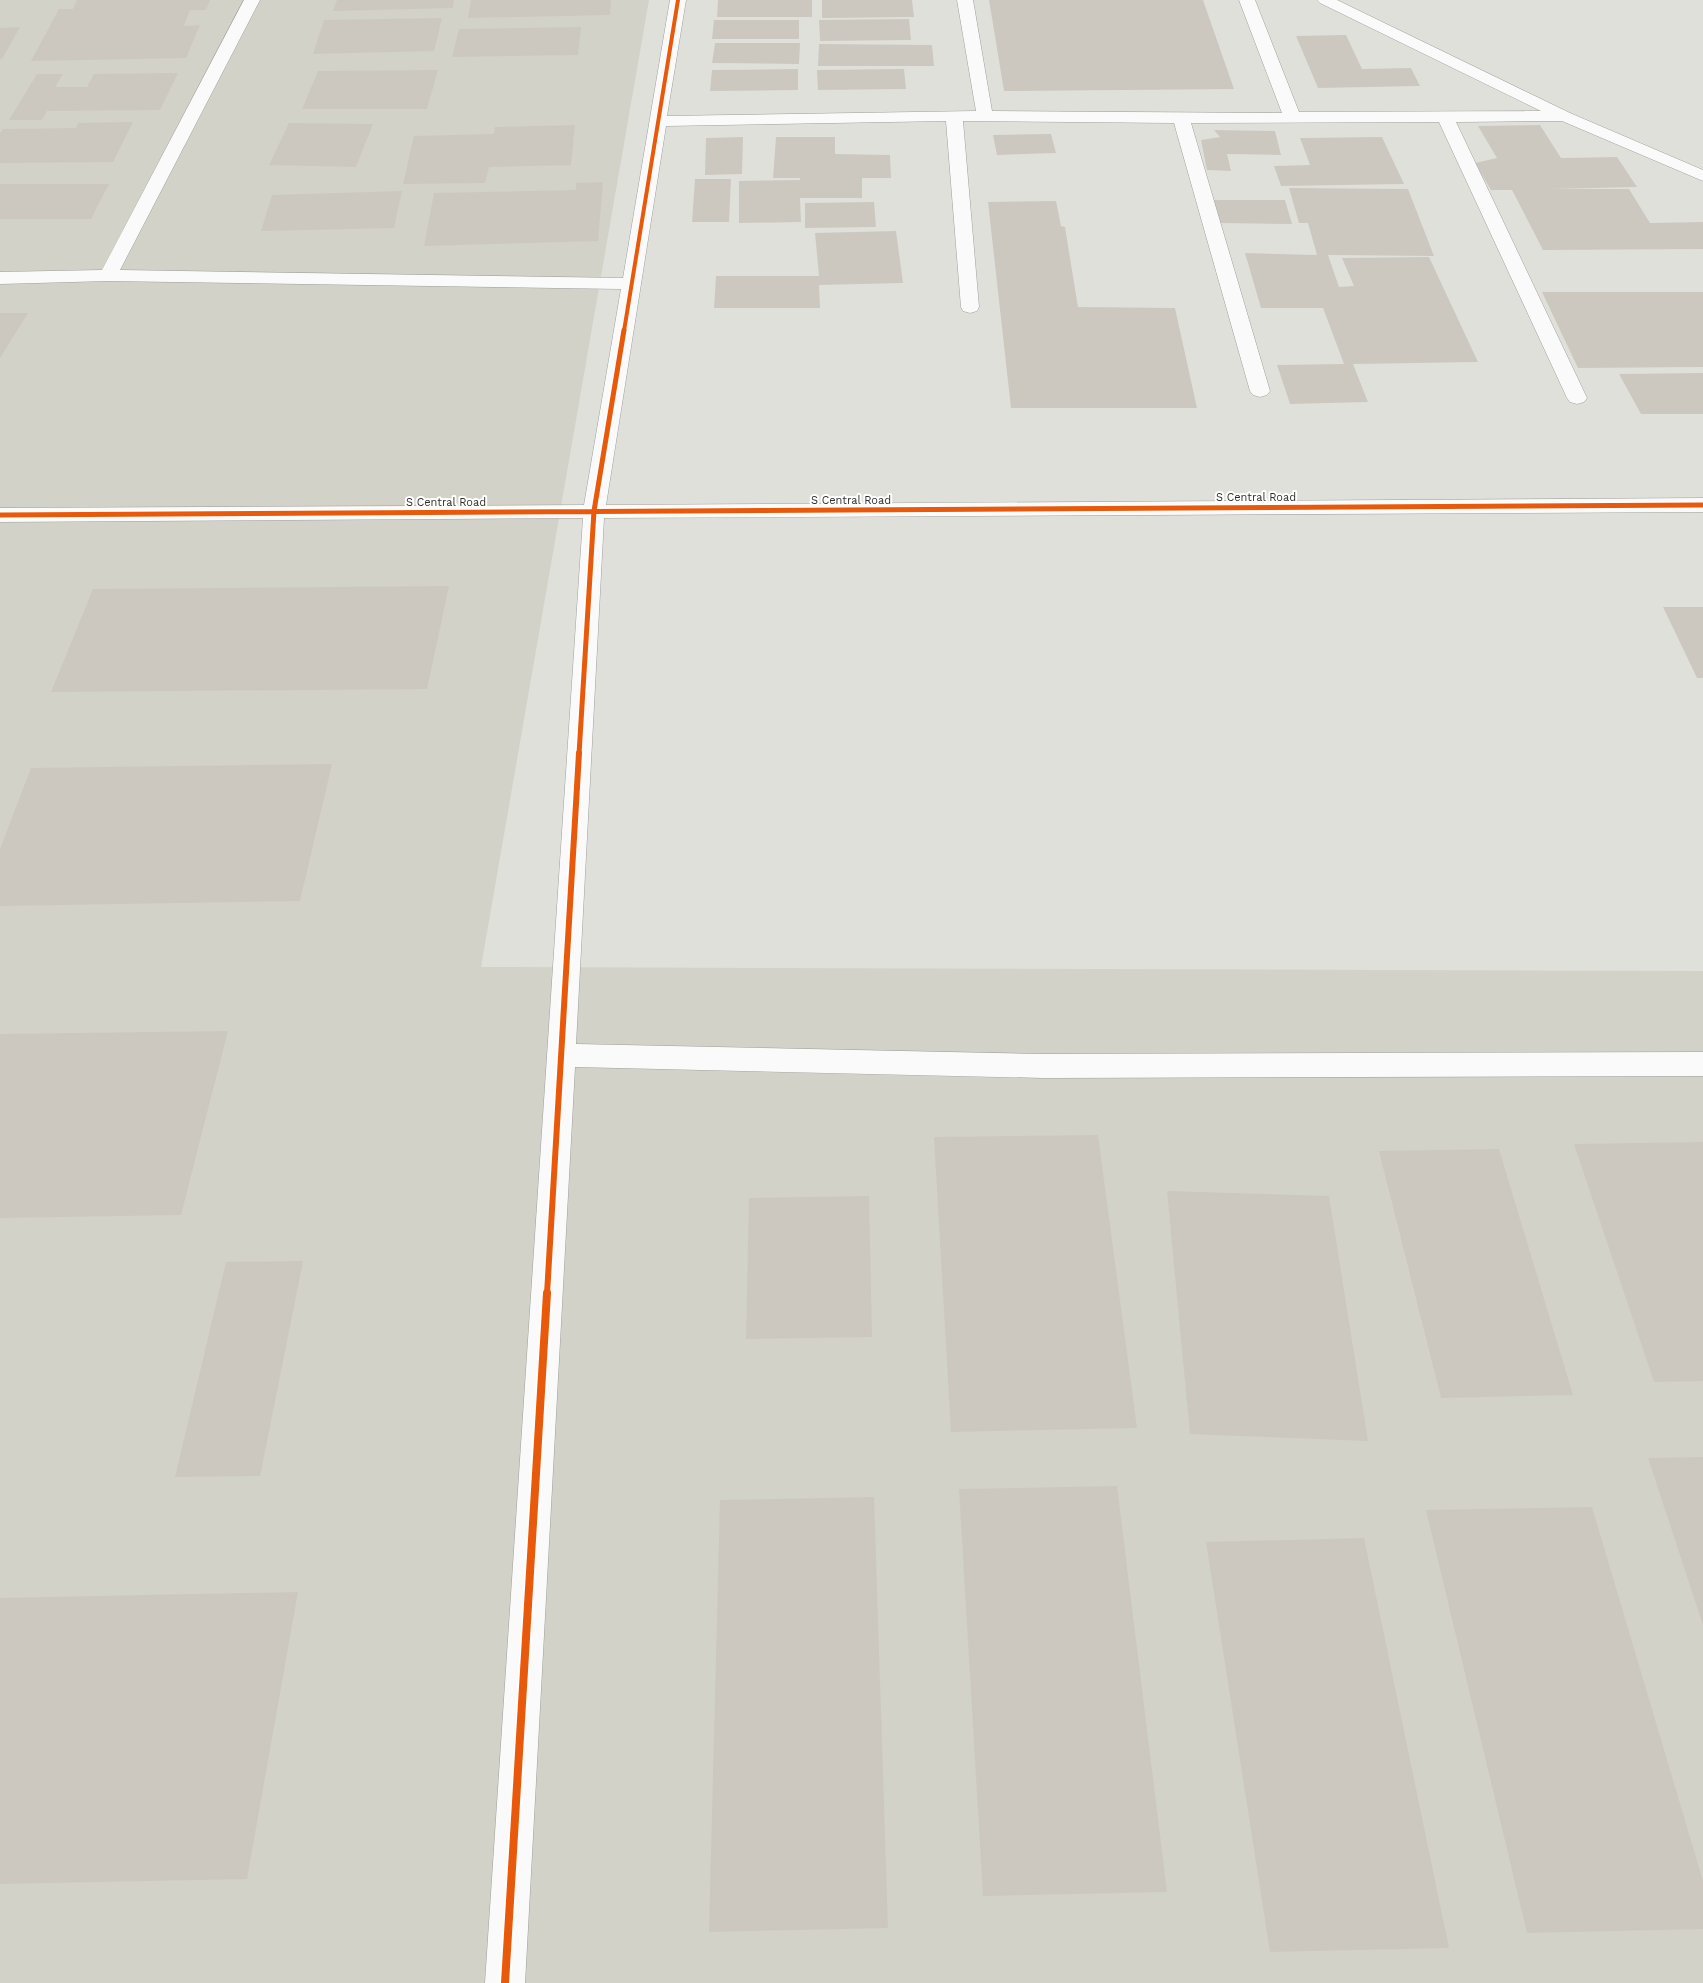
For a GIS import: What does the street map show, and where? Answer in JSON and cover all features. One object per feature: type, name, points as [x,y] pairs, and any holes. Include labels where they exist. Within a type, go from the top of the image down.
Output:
[{"type":"street","points":[[108,276],[252,0]]},
{"type":"street","points":[[505,1983],[594,511],[678,0]]},
{"type":"street","points":[[965,0],[985,116]]},
{"type":"street","points":[[1246,0],[1292,116]]},
{"type":"street","points":[[1325,0],[1564,116],[1703,176]]},
{"type":"street","points":[[658,121],[954,116],[1182,118],[1564,116]]},
{"type":"street","points":[[954,116],[970,307]]},
{"type":"street","points":[[1446,116],[1577,398]]},
{"type":"street","points":[[1182,118],[1260,391]]},
{"type":"street","points":[[0,278],[108,276],[631,284]]},
{"type":"street","name":"S Central Road","points":[[0,515],[1703,505]]},
{"type":"street","points":[[561,1055],[1044,1066],[1703,1064]]},
{"type":"shaded area","points":[[0,0],[649,0],[481,967],[1703,971],[1703,1983],[0,1983]]},
{"type":"building","points":[[77,0],[210,0],[206,10],[190,10],[184,26],[200,25],[186,58],[31,61],[59,9],[73,9]]},
{"type":"building","points":[[337,0],[454,0],[453,8],[333,11]]},
{"type":"building","points":[[471,0],[611,0],[610,15],[468,18]]},
{"type":"building","points":[[718,0],[812,0],[812,17],[717,17]]},
{"type":"building","points":[[822,0],[912,0],[914,17],[822,18]]},
{"type":"building","points":[[989,0],[1203,0],[1234,89],[1004,91]]},
{"type":"building","points":[[442,18],[434,51],[313,54],[324,20]]},
{"type":"building","points":[[909,19],[911,40],[820,41],[819,20]]},
{"type":"building","points":[[714,20],[799,20],[799,39],[712,39]]},
{"type":"building","points":[[20,27],[2,59],[0,59],[0,28]]},
{"type":"building","points":[[581,27],[578,55],[452,57],[459,29]]},
{"type":"building","points":[[1346,35],[1362,69],[1411,68],[1420,86],[1318,88],[1296,36]]},
{"type":"building","points":[[715,43],[800,43],[799,64],[712,63]]},
{"type":"building","points":[[819,44],[932,45],[934,66],[818,66]]},
{"type":"building","points":[[798,69],[798,90],[710,91],[712,70]]},
{"type":"building","points":[[904,69],[906,89],[818,90],[817,70]]},
{"type":"building","points":[[438,70],[427,109],[302,109],[318,71]]},
{"type":"building","points":[[178,73],[160,110],[47,111],[42,120],[9,120],[37,74],[63,74],[55,87],[87,87],[94,74]]},
{"type":"building","points":[[133,122],[113,162],[0,163],[0,133],[3,129],[76,128],[78,123]]},
{"type":"building","points":[[289,123],[373,124],[356,167],[269,165]]},
{"type":"building","points":[[575,125],[571,165],[489,167],[485,183],[403,184],[414,136],[494,134],[495,127]]},
{"type":"building","points":[[1540,125],[1561,158],[1617,157],[1637,187],[1551,189],[1629,189],[1650,223],[1703,222],[1703,249],[1543,250],[1512,190],[1491,190],[1475,163],[1497,158],[1478,126]]},
{"type":"building","points":[[1214,130],[1275,131],[1281,155],[1227,154],[1231,171],[1207,170],[1201,140],[1220,137]]},
{"type":"building","points":[[1051,134],[1056,153],[997,155],[993,135]]},
{"type":"building","points":[[743,137],[742,174],[705,175],[706,138]]},
{"type":"building","points":[[776,137],[835,137],[835,154],[890,155],[891,178],[862,178],[862,198],[800,198],[801,222],[739,223],[739,181],[800,180],[800,178],[773,178]]},
{"type":"building","points":[[1382,137],[1404,184],[1281,186],[1274,166],[1310,165],[1300,138]]},
{"type":"building","points":[[695,179],[731,179],[729,222],[692,222]]},
{"type":"building","points":[[603,182],[598,241],[424,246],[434,193],[576,190],[576,183]]},
{"type":"building","points":[[0,184],[109,184],[91,219],[0,219]]},
{"type":"building","points":[[1289,188],[1408,189],[1434,256],[1328,255],[1339,287],[1354,286],[1342,258],[1429,257],[1478,362],[1353,364],[1368,402],[1290,404],[1277,365],[1344,364],[1323,308],[1261,308],[1245,253],[1317,255],[1308,223],[1299,223]]},
{"type":"building","points":[[402,191],[394,228],[261,231],[272,195]]},
{"type":"building","points":[[1213,200],[1285,200],[1292,224],[1219,223]]},
{"type":"building","points":[[1056,201],[1061,226],[1065,227],[1078,307],[1175,308],[1197,408],[1011,408],[988,202]]},
{"type":"building","points":[[874,202],[876,227],[805,228],[805,203]]},
{"type":"building","points":[[896,231],[903,283],[819,285],[820,308],[714,308],[716,276],[819,276],[815,233]]},
{"type":"building","points":[[1542,292],[1703,292],[1703,367],[1578,368]]},
{"type":"building","points":[[0,313],[28,313],[0,358]]},
{"type":"building","points":[[1703,373],[1703,414],[1641,414],[1619,374]]},
{"type":"building","points":[[449,586],[427,689],[51,692],[93,589]]},
{"type":"building","points":[[1663,607],[1703,607],[1703,678],[1697,678]]},
{"type":"building","points":[[332,764],[300,901],[0,906],[0,849],[31,768]]},
{"type":"building","points":[[228,1031],[181,1215],[0,1218],[0,1034]]},
{"type":"building","points":[[1098,1135],[1137,1428],[951,1432],[934,1137]]},
{"type":"building","points":[[1703,1142],[1703,1381],[1654,1382],[1574,1144]]},
{"type":"building","points":[[1499,1149],[1573,1395],[1441,1398],[1379,1151]]},
{"type":"building","points":[[1167,1191],[1329,1196],[1368,1441],[1190,1434]]},
{"type":"building","points":[[869,1196],[872,1337],[746,1339],[749,1198]]},
{"type":"building","points":[[303,1261],[260,1476],[175,1477],[226,1262]]},
{"type":"building","points":[[1703,1457],[1703,1625],[1648,1458]]},
{"type":"building","points":[[1117,1486],[1167,1892],[983,1896],[959,1489]]},
{"type":"building","points":[[874,1497],[888,1928],[709,1932],[720,1500]]},
{"type":"building","points":[[1592,1507],[1703,1881],[1703,1929],[1527,1933],[1426,1510]]},
{"type":"building","points":[[1364,1538],[1449,1948],[1270,1952],[1206,1542]]},
{"type":"building","points":[[298,1592],[247,1879],[0,1884],[0,1598]]},
{"type":"cycle path","points":[[505,1983],[594,511],[678,0]]},
{"type":"cycle path","points":[[0,515],[1703,505]]}]
